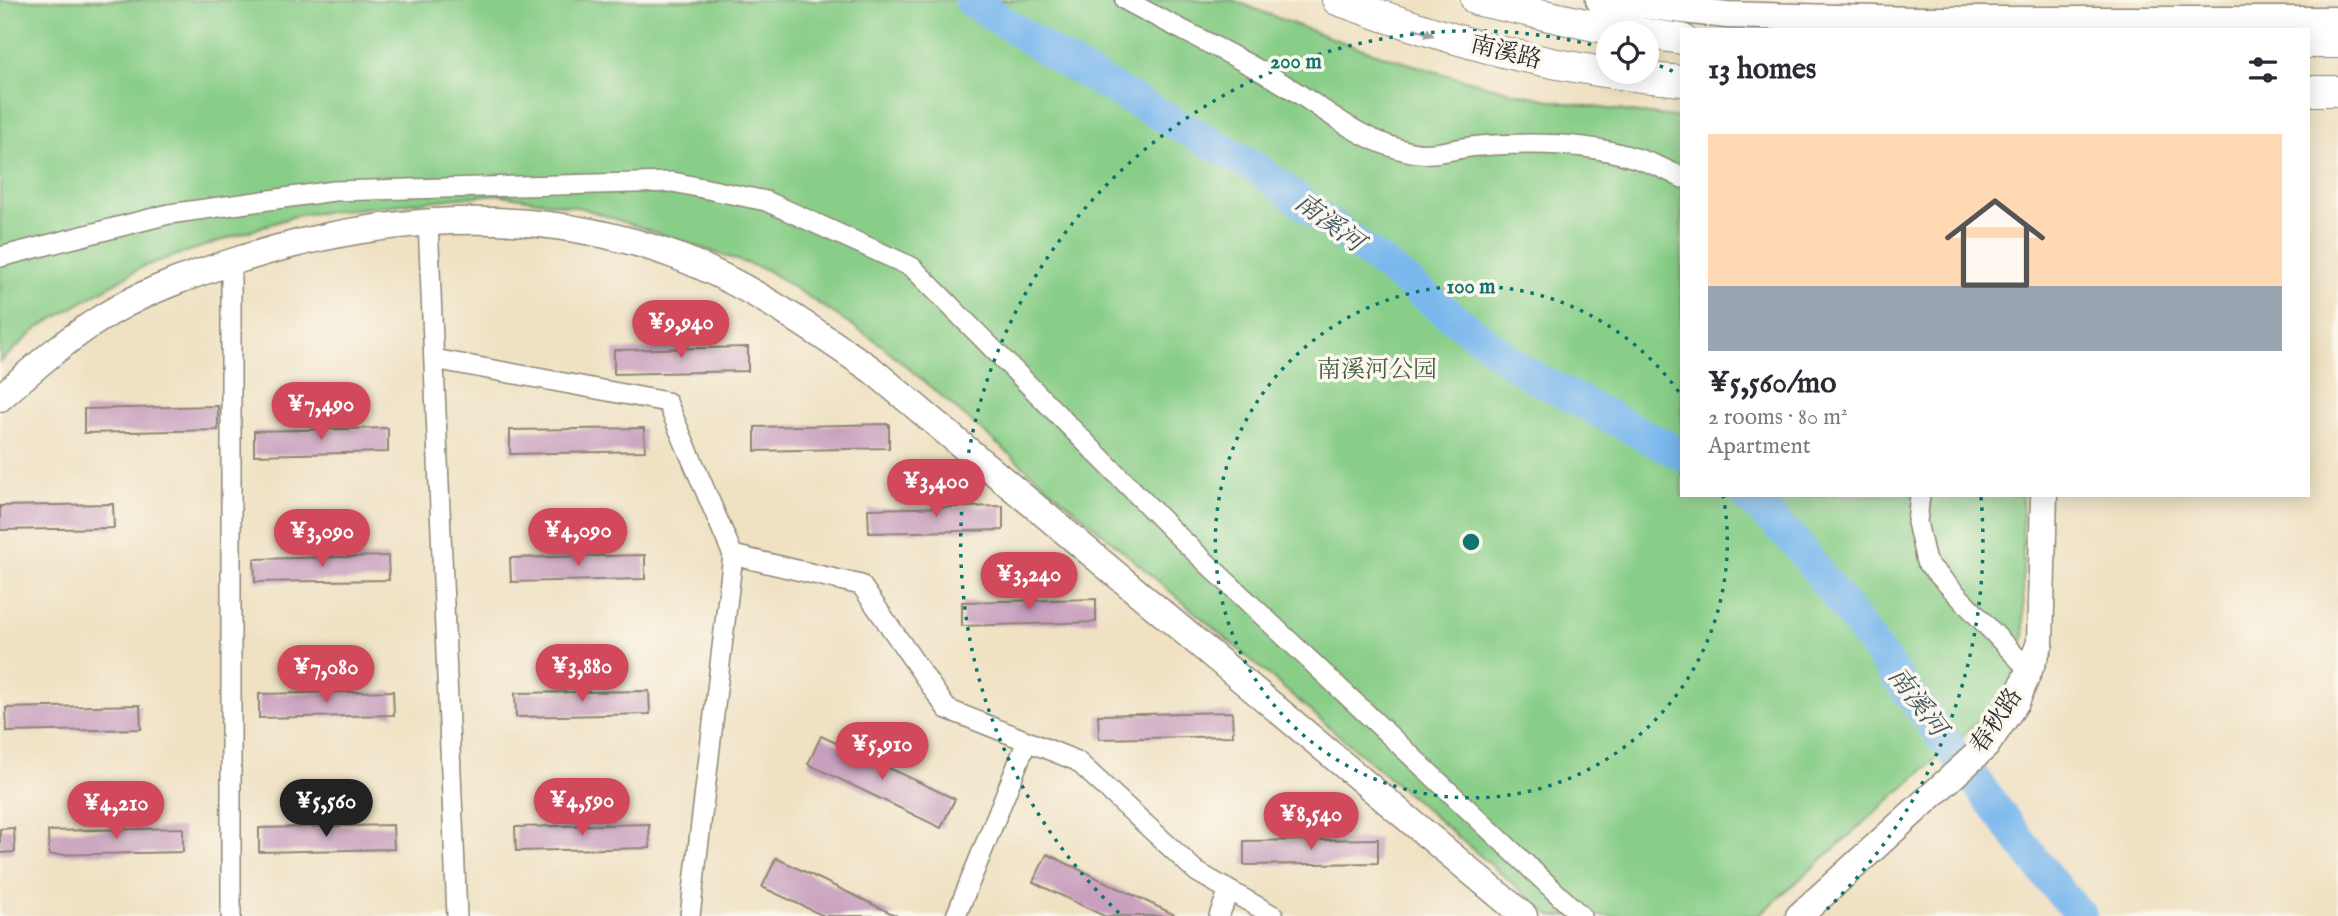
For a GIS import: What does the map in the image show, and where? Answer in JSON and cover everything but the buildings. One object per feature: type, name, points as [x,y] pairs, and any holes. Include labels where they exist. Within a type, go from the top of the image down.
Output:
[{"type":"main road","name":"南溪路","points":[[1337,0],[1434,35],[1533,61],[1624,76],[1680,81]]},
{"type":"main road","name":"南溪路","points":[[1476,0],[1596,24]]},
{"type":"main road","points":[[1659,36],[1680,39]]},
{"type":"main road","points":[[2310,43],[2338,43]]},
{"type":"main road","points":[[2310,91],[2338,91]]},
{"type":"street","points":[[1125,0],[1283,84],[1358,135],[1383,144],[1414,153],[1443,153],[1475,146],[1523,143],[1575,145],[1635,157],[1680,177]]},
{"type":"street","points":[[1599,0],[1726,15],[2338,20]]},
{"type":"street","points":[[0,257],[169,214],[334,191],[579,182],[673,182],[766,201],[912,267],[1176,534],[1581,916]]},
{"type":"street","points":[[428,221],[457,916]]},
{"type":"street","points":[[0,398],[62,343],[115,309],[193,274],[292,242],[369,226],[428,221],[538,225],[620,240],[677,256],[764,299],[872,370],[1524,916]]},
{"type":"street","points":[[231,262],[231,916]]},
{"type":"street","points":[[434,359],[667,402],[733,555],[690,916]]},
{"type":"street","points":[[1920,497],[1917,522],[1926,562],[2029,670]]},
{"type":"street","name":"春秋路","points":[[1798,916],[1986,746],[2016,702],[2040,643],[2044,497]]},
{"type":"street","points":[[733,555],[861,585],[947,709],[1077,761],[1197,872],[1274,916]]},
{"type":"street","points":[[956,916],[1027,741]]},
{"type":"street","points":[[1219,916],[1229,890]]},
{"type":"green space","name":"南溪河公园","points":[[0,0],[1233,0],[1348,44],[1464,80],[1561,102],[1680,118],[1680,497],[2022,497],[2024,637],[2012,683],[1990,711],[1758,916],[1551,916],[879,343],[767,270],[582,208],[496,194],[298,215],[144,266],[38,328],[0,362]]},
{"type":"waterway","name":"南溪河","points":[[970,0],[1062,60],[1259,170],[1528,374],[1680,454]]},
{"type":"waterway","name":"南溪河","points":[[1748,497],[1797,544],[2049,879],[2081,916]]}]
